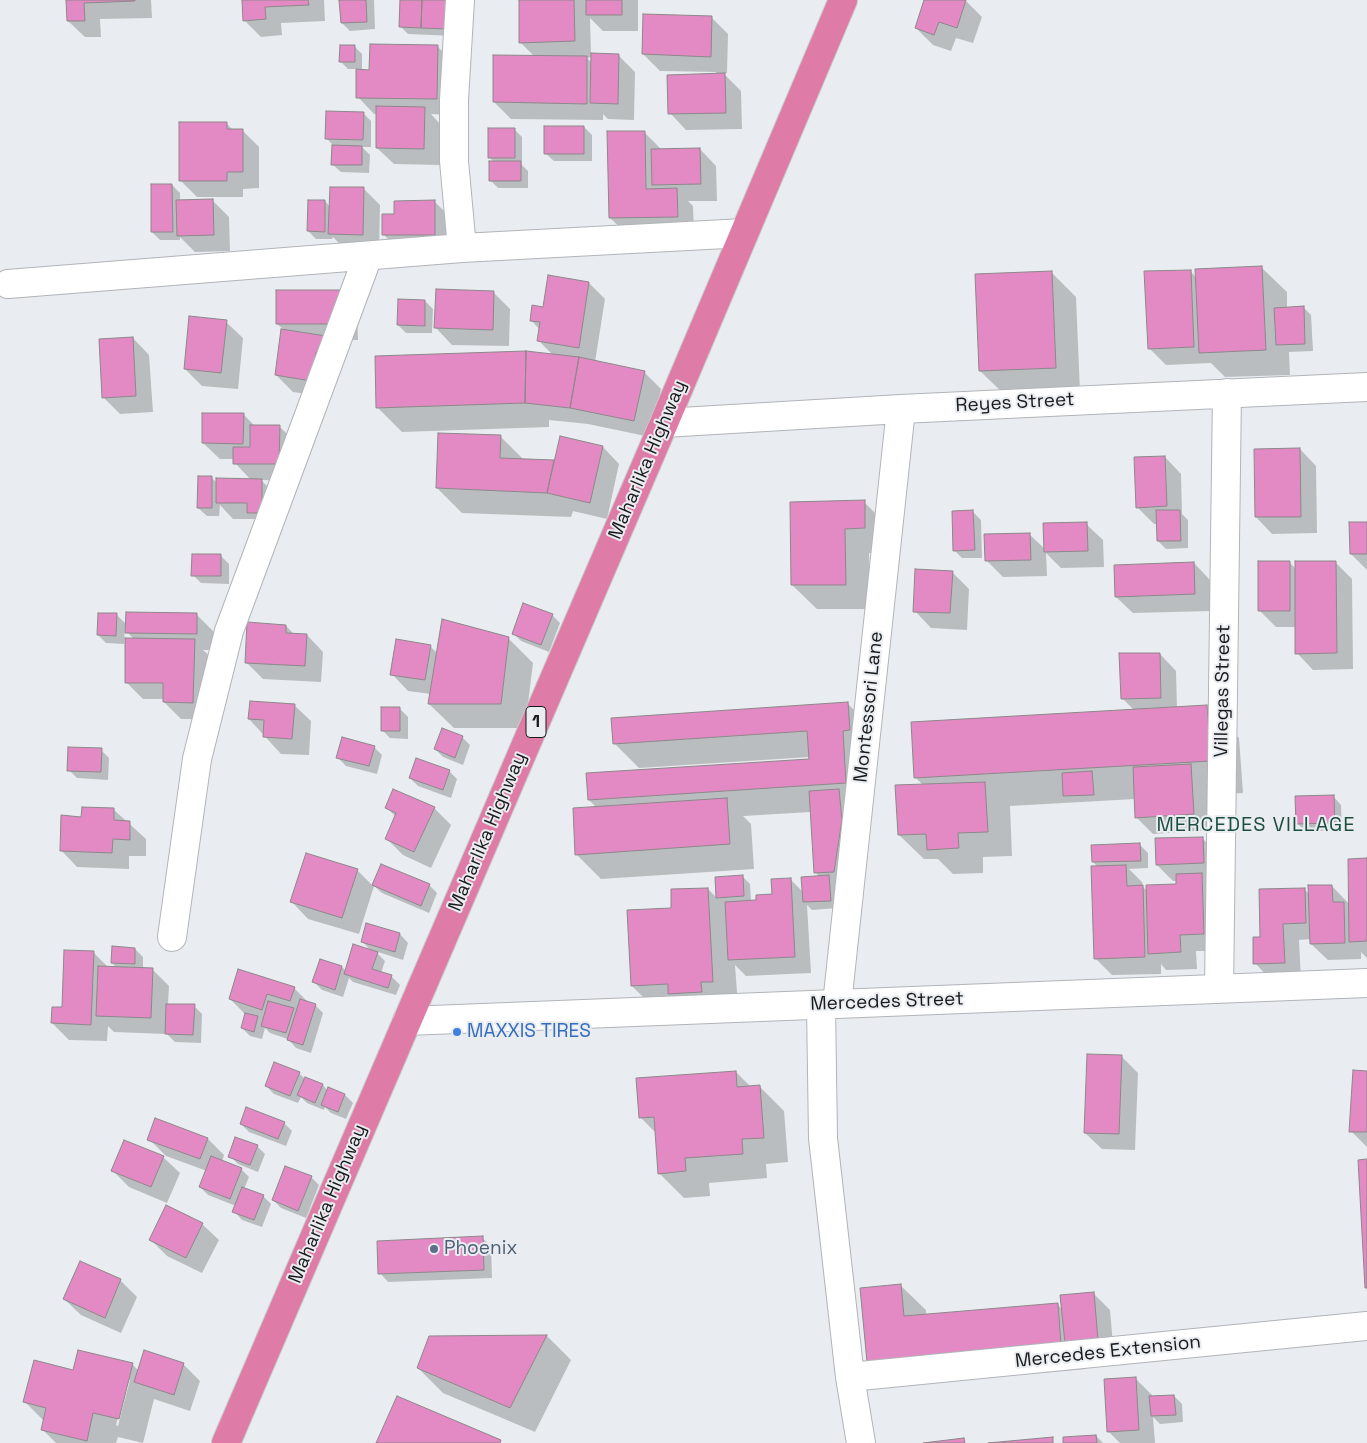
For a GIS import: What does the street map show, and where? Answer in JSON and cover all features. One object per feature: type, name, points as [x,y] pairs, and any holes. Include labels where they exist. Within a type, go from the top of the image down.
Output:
[{"type":"highway","name":"Maharlika Highway","points":[[226,1443],[664,423],[843,0]]},
{"type":"street","points":[[460,0],[454,100],[454,161],[462,248]]},
{"type":"street","points":[[8,284],[462,248],[744,233]]},
{"type":"street","points":[[172,937],[197,759],[229,632],[368,256]]},
{"type":"street","name":"Reyes Street","points":[[664,423],[901,409],[1367,387]]},
{"type":"street","name":"Villegas Street","points":[[1219,989],[1227,394]]},
{"type":"street","name":"Montessori Lane","points":[[829,1005],[901,409]]},
{"type":"street","name":"Mercedes Street","points":[[407,1021],[1367,983]]},
{"type":"street","points":[[829,1005],[823,1138],[850,1377],[861,1443]]},
{"type":"street","name":"Mercedes Extension","points":[[850,1377],[1367,1326]]},
{"type":"building","points":[[66,0],[135,1],[84,3],[85,21],[67,21]]},
{"type":"building","points":[[242,0],[308,0],[309,5],[265,7],[266,19],[243,21]]},
{"type":"building","points":[[339,0],[366,0],[367,22],[341,23]]},
{"type":"building","points":[[400,0],[422,0],[421,28],[399,27]]},
{"type":"building","points":[[422,0],[448,0],[448,29],[421,28]]},
{"type":"building","points":[[519,0],[574,0],[575,41],[519,43]]},
{"type":"building","points":[[586,0],[622,0],[622,15],[586,15]]},
{"type":"building","points":[[924,0],[966,0],[957,28],[939,22],[934,35],[915,28]]},
{"type":"building","points":[[643,14],[712,16],[711,57],[642,54]]},
{"type":"building","points":[[370,44],[438,45],[437,99],[356,98],[356,69],[369,70]]},
{"type":"building","points":[[340,45],[355,45],[355,62],[339,62]]},
{"type":"building","points":[[591,53],[619,54],[618,104],[590,103]]},
{"type":"building","points":[[493,55],[587,56],[587,104],[493,102]]},
{"type":"building","points":[[725,73],[726,113],[668,114],[667,75]]},
{"type":"building","points":[[376,106],[425,107],[424,149],[376,148]]},
{"type":"building","points":[[326,111],[364,112],[363,140],[325,139]]},
{"type":"building","points":[[179,122],[227,122],[227,129],[243,129],[243,172],[227,172],[227,181],[179,181]]},
{"type":"building","points":[[544,126],[584,126],[584,154],[544,154]]},
{"type":"building","points":[[488,128],[515,128],[515,158],[488,158]]},
{"type":"building","points":[[607,131],[645,131],[646,189],[677,188],[678,217],[609,218]]},
{"type":"building","points":[[332,145],[362,146],[362,165],[331,165]]},
{"type":"building","points":[[700,148],[701,184],[652,185],[651,149]]},
{"type":"building","points":[[489,161],[521,161],[521,181],[489,181]]},
{"type":"building","points":[[151,184],[172,184],[173,232],[151,232]]},
{"type":"building","points":[[330,187],[364,187],[363,235],[328,234]]},
{"type":"building","points":[[213,199],[214,235],[177,236],[176,200]]},
{"type":"building","points":[[308,200],[325,200],[325,232],[307,231]]},
{"type":"building","points":[[435,200],[435,235],[382,235],[382,214],[394,214],[394,201]]},
{"type":"building","points":[[1262,266],[1266,350],[1199,353],[1195,269]]},
{"type":"building","points":[[1191,270],[1194,347],[1148,349],[1144,271]]},
{"type":"building","points":[[1052,271],[1056,368],[979,371],[975,274]]},
{"type":"building","points":[[548,275],[589,282],[579,348],[537,341],[540,322],[530,321],[532,305],[543,307]]},
{"type":"building","points":[[436,289],[494,291],[493,330],[434,328]]},
{"type":"building","points":[[276,290],[341,290],[342,324],[276,324]]},
{"type":"building","points":[[398,299],[425,300],[425,326],[397,325]]},
{"type":"building","points":[[1304,306],[1305,344],[1276,345],[1274,308]]},
{"type":"building","points":[[189,316],[227,320],[221,373],[184,369]]},
{"type":"building","points":[[281,329],[326,336],[324,353],[316,352],[311,381],[275,375]]},
{"type":"building","points":[[133,337],[136,396],[102,398],[99,339]]},
{"type":"building","points":[[526,351],[525,403],[376,408],[375,356]]},
{"type":"building","points":[[526,351],[579,357],[570,408],[525,403]]},
{"type":"building","points":[[579,357],[645,371],[634,421],[570,408]]},
{"type":"building","points":[[202,413],[244,413],[243,444],[202,443]]},
{"type":"building","points":[[250,425],[280,425],[279,464],[233,464],[233,447],[250,447]]},
{"type":"building","points":[[438,433],[501,435],[500,458],[554,460],[547,493],[436,488]]},
{"type":"building","points":[[560,436],[603,446],[590,503],[547,493]]},
{"type":"building","points":[[1300,448],[1301,517],[1255,517],[1254,449]]},
{"type":"building","points":[[1165,456],[1167,506],[1136,508],[1134,457]]},
{"type":"building","points":[[198,476],[212,476],[212,508],[197,508]]},
{"type":"building","points":[[216,478],[262,479],[262,513],[247,513],[247,503],[216,503]]},
{"type":"building","points":[[865,500],[865,528],[845,529],[846,585],[791,585],[790,502]]},
{"type":"building","points":[[973,510],[975,550],[953,551],[952,511]]},
{"type":"building","points":[[1156,510],[1180,510],[1181,541],[1157,541]]},
{"type":"building","points":[[1087,522],[1088,551],[1044,552],[1043,523]]},
{"type":"building","points":[[1349,522],[1367,522],[1367,554],[1350,554]]},
{"type":"building","points":[[1030,533],[1031,560],[985,561],[984,534]]},
{"type":"building","points":[[192,554],[221,554],[221,576],[191,576]]},
{"type":"building","points":[[1258,561],[1290,561],[1290,611],[1258,611]]},
{"type":"building","points":[[1295,561],[1336,561],[1337,653],[1295,654]]},
{"type":"building","points":[[1194,562],[1195,594],[1115,597],[1114,565]]},
{"type":"building","points":[[915,569],[953,571],[950,613],[913,612]]},
{"type":"building","points":[[523,603],[553,614],[541,645],[512,634]]},
{"type":"building","points":[[126,612],[197,613],[197,634],[125,633]]},
{"type":"building","points":[[98,613],[117,613],[116,636],[97,635]]},
{"type":"building","points":[[442,619],[509,637],[501,704],[428,704]]},
{"type":"building","points":[[247,622],[286,625],[286,633],[307,634],[305,666],[245,663]]},
{"type":"building","points":[[125,638],[195,639],[193,703],[163,702],[163,683],[125,683]]},
{"type":"building","points":[[396,639],[431,645],[425,680],[390,675]]},
{"type":"building","points":[[1119,653],[1160,653],[1161,698],[1121,699]]},
{"type":"building","points":[[250,701],[295,704],[292,739],[263,737],[264,720],[248,719]]},
{"type":"building","points":[[848,702],[850,730],[843,731],[846,783],[588,800],[586,773],[809,759],[807,731],[613,744],[611,718]]},
{"type":"building","points":[[1207,705],[1211,761],[914,778],[911,722]]},
{"type":"building","points":[[381,707],[400,707],[400,731],[381,731]]},
{"type":"building","points":[[442,728],[463,736],[455,758],[434,749]]},
{"type":"building","points":[[342,737],[375,746],[369,766],[336,758]]},
{"type":"building","points":[[68,747],[102,748],[101,772],[67,771]]},
{"type":"building","points":[[416,758],[450,770],[443,790],[409,778]]},
{"type":"building","points":[[1191,764],[1194,814],[1135,818],[1133,767]]},
{"type":"building","points":[[1092,771],[1094,795],[1063,796],[1062,773]]},
{"type":"building","points":[[985,782],[988,832],[958,833],[959,848],[927,850],[926,834],[898,835],[895,785]]},
{"type":"building","points":[[393,789],[435,807],[414,852],[385,839],[396,813],[385,808]]},
{"type":"building","points":[[839,789],[842,820],[834,872],[814,873],[809,791]]},
{"type":"building","points":[[1334,795],[1335,823],[1296,824],[1295,796]]},
{"type":"building","points":[[727,798],[730,844],[575,855],[573,808]]},
{"type":"building","points":[[82,807],[114,808],[114,820],[130,821],[130,840],[113,839],[112,853],[60,851],[61,815],[81,817]]},
{"type":"building","points":[[1203,837],[1204,863],[1156,865],[1155,838]]},
{"type":"building","points":[[1140,843],[1141,861],[1092,862],[1091,845]]},
{"type":"building","points":[[306,853],[358,869],[342,918],[290,902]]},
{"type":"building","points":[[1367,858],[1367,941],[1349,942],[1348,859]]},
{"type":"building","points":[[381,864],[430,884],[421,906],[372,885]]},
{"type":"building","points":[[1126,865],[1127,886],[1143,885],[1145,957],[1094,959],[1091,866]]},
{"type":"building","points":[[1202,873],[1204,934],[1180,935],[1181,952],[1148,954],[1146,885],[1176,884],[1176,874]]},
{"type":"building","points":[[743,875],[744,896],[716,898],[715,877]]},
{"type":"building","points":[[829,875],[831,901],[803,902],[801,877]]},
{"type":"building","points":[[791,878],[795,957],[728,960],[725,902],[756,900],[756,895],[772,894],[771,879]]},
{"type":"building","points":[[1308,885],[1332,885],[1333,902],[1344,902],[1345,943],[1310,944]]},
{"type":"building","points":[[708,888],[713,982],[701,982],[702,992],[668,994],[668,984],[631,986],[627,910],[671,908],[671,889]]},
{"type":"building","points":[[1305,888],[1306,923],[1283,924],[1285,963],[1253,964],[1253,937],[1260,937],[1259,889]]},
{"type":"building","points":[[366,923],[400,933],[395,952],[361,942]]},
{"type":"building","points":[[353,944],[378,952],[372,969],[392,975],[388,988],[344,974]]},
{"type":"building","points":[[112,946],[135,948],[135,964],[111,963]]},
{"type":"building","points":[[64,950],[94,951],[91,1025],[51,1023],[52,1007],[62,1007]]},
{"type":"building","points":[[320,959],[342,966],[335,990],[312,982]]},
{"type":"building","points":[[98,966],[153,968],[151,1018],[96,1016]]},
{"type":"building","points":[[238,969],[295,987],[290,1001],[267,994],[262,1010],[229,999]]},
{"type":"building","points":[[300,999],[316,1004],[303,1045],[287,1040]]},
{"type":"building","points":[[268,1001],[294,1008],[286,1033],[261,1026]]},
{"type":"building","points":[[166,1004],[195,1004],[193,1035],[165,1034]]},
{"type":"building","points":[[245,1013],[258,1016],[254,1032],[241,1028]]},
{"type":"building","points":[[1087,1054],[1122,1055],[1119,1134],[1084,1133]]},
{"type":"building","points":[[274,1062],[300,1072],[290,1096],[265,1086]]},
{"type":"building","points":[[1353,1070],[1367,1071],[1367,1132],[1349,1132]]},
{"type":"building","points":[[736,1071],[737,1087],[760,1085],[764,1138],[742,1139],[743,1154],[685,1158],[686,1171],[658,1174],[654,1117],[639,1118],[636,1078]]},
{"type":"building","points":[[305,1077],[323,1084],[315,1103],[297,1095]]},
{"type":"building","points":[[328,1087],[345,1094],[338,1112],[321,1105]]},
{"type":"building","points":[[246,1107],[285,1122],[278,1139],[240,1124]]},
{"type":"building","points":[[155,1118],[208,1138],[200,1159],[147,1140]]},
{"type":"building","points":[[235,1137],[258,1145],[250,1165],[228,1157]]},
{"type":"building","points":[[124,1140],[164,1156],[151,1187],[111,1171]]},
{"type":"building","points":[[211,1156],[242,1168],[230,1199],[199,1187]]},
{"type":"building","points":[[1367,1159],[1367,1288],[1365,1288],[1358,1160]]},
{"type":"building","points":[[285,1166],[312,1176],[298,1211],[272,1200]]},
{"type":"building","points":[[242,1187],[264,1195],[254,1220],[232,1212]]},
{"type":"building","points":[[166,1205],[203,1223],[186,1258],[149,1240]]},
{"type":"building","points":[[483,1236],[484,1270],[378,1274],[377,1241]]},
{"type":"building","points":[[80,1261],[121,1279],[105,1318],[63,1299]]},
{"type":"building","points":[[901,1284],[904,1316],[1058,1303],[1061,1345],[867,1362],[860,1288]]},
{"type":"building","points":[[1094,1292],[1098,1340],[1065,1343],[1060,1295]]},
{"type":"building","points":[[547,1335],[510,1408],[417,1368],[429,1336]]},
{"type":"building","points":[[78,1350],[133,1363],[119,1419],[93,1413],[87,1441],[41,1430],[46,1408],[23,1402],[34,1360],[73,1370]]},
{"type":"building","points":[[144,1350],[184,1363],[174,1395],[134,1382]]},
{"type":"building","points":[[1136,1377],[1139,1430],[1107,1432],[1104,1379]]},
{"type":"building","points":[[1174,1395],[1176,1415],[1151,1416],[1149,1396]]},
{"type":"building","points":[[397,1396],[501,1440],[500,1443],[376,1443]]},
{"type":"building","points":[[1096,1435],[1097,1443],[1063,1443],[1063,1437]]},
{"type":"building","points":[[1053,1437],[1053,1443],[988,1443]]},
{"type":"building","points":[[964,1438],[965,1443],[923,1443]]},
{"type":"place","name":"MAXXIS TIRES","points":[[457,1032]]},
{"type":"place","name":"Phoenix","points":[[434,1249]]},
{"type":"district","name":"MERCEDES VILLAGE","points":[[1256,826]]}]
